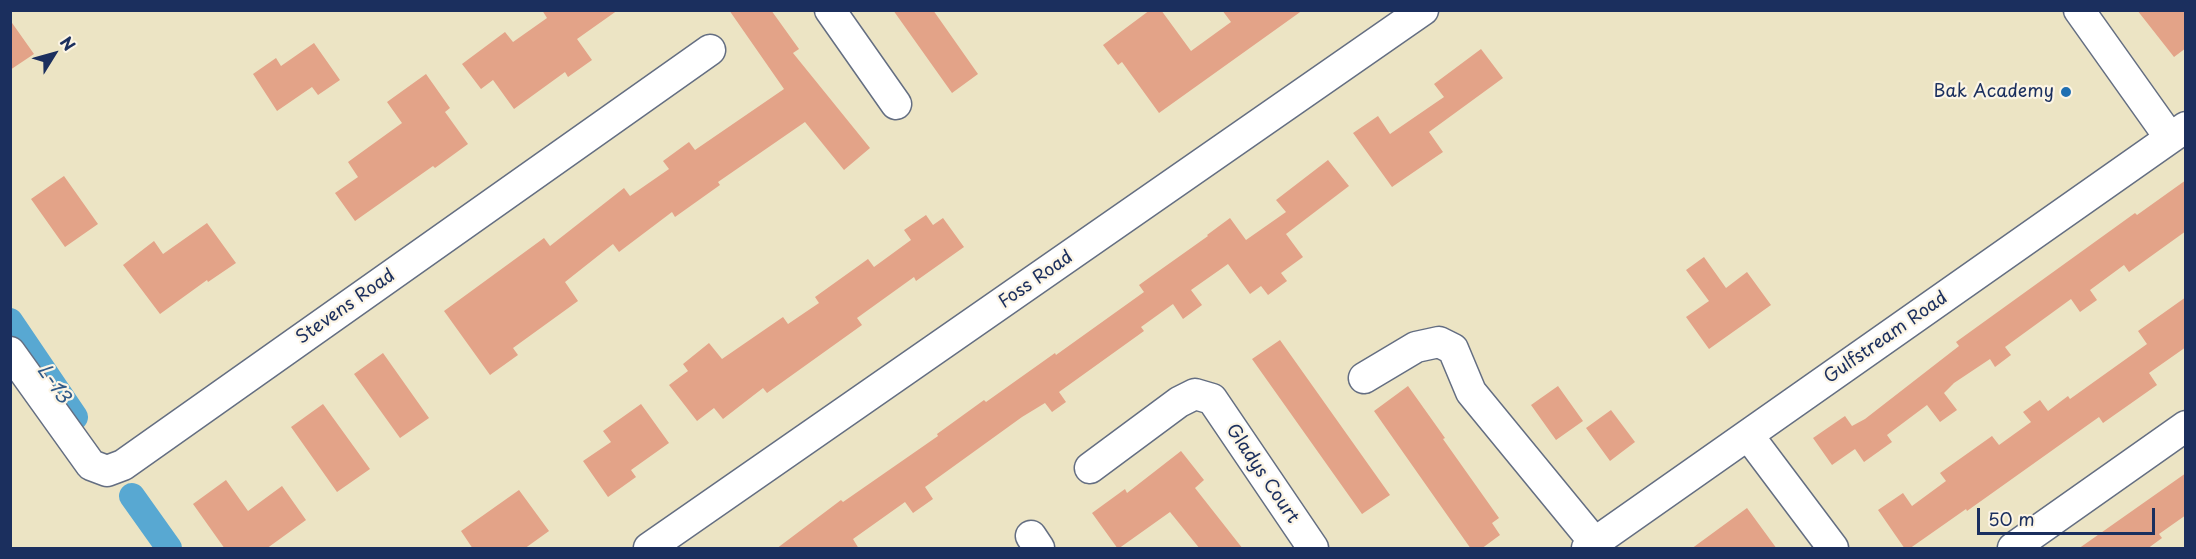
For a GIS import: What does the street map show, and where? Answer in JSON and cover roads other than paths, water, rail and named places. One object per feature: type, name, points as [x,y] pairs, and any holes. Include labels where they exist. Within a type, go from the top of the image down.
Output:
[{"type":"street","points":[[830,10],[896,104]]},
{"type":"street","name":"Foss Road","points":[[650,549],[1423,10]]},
{"type":"street","points":[[2079,10],[2178,133]]},
{"type":"street","name":"Stevens Road","points":[[10,352],[91,465],[107,471],[123,465],[710,50]]},
{"type":"street","name":"Gulfstream Road","points":[[1591,546],[2178,133]]},
{"type":"street","points":[[1364,378],[1416,347],[1439,342],[1454,349],[1471,392],[1591,546]]},
{"type":"street","name":"Gladys Court","points":[[1090,468],[1179,402],[1195,394],[1212,399],[1312,549]]},
{"type":"street","points":[[2013,549],[2186,426]]},
{"type":"street","points":[[1748,435],[1833,549]]},
{"type":"waterway","name":"L-13","points":[[10,321],[75,417]]},
{"type":"waterway","name":"L-13","points":[[132,496],[169,548]]},
{"type":"place","name":"Bak Academy","points":[[2066,92]]}]
